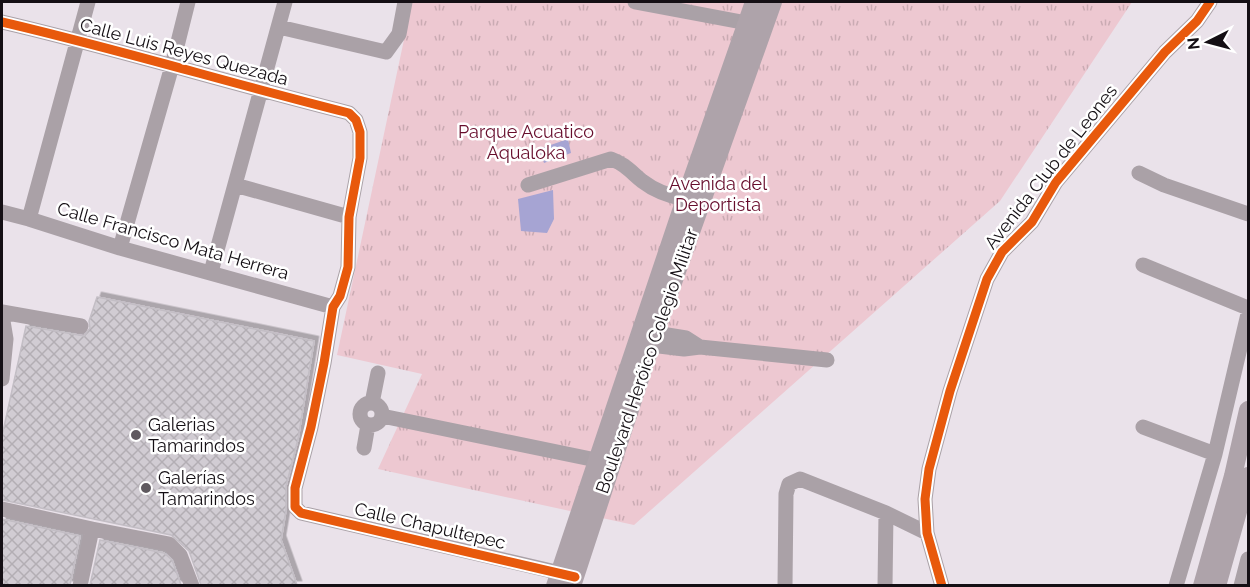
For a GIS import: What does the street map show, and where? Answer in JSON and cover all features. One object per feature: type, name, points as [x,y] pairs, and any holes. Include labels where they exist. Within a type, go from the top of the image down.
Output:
[{"type":"main road","name":"Boulevard Heróico Colegio Militar","points":[[565,580],[597,460],[754,2]]},
{"type":"main road","name":"Boulevard Heróico Colegio Militar","points":[[565,580],[773,2]]},
{"type":"main road","points":[[1202,585],[1233,476],[1248,410]]},
{"type":"main road","points":[[1218,585],[1248,476]]},
{"type":"street","points":[[29,219],[88,2]]},
{"type":"street","points":[[120,248],[188,2]]},
{"type":"street","points":[[211,272],[285,2]]},
{"type":"street","points":[[279,27],[386,52],[399,34],[405,2]]},
{"type":"street","points":[[635,2],[747,23]]},
{"type":"street","name":"Avenida Club de Leones","points":[[942,585],[928,539],[925,499],[929,469],[950,392],[987,279],[1002,252],[1032,222],[1056,182],[1165,52],[1197,21],[1210,2]]},
{"type":"street","name":"Calle Luis Reyes Quezada","points":[[2,21],[77,39],[262,92],[349,113],[356,120],[360,132],[360,158],[349,217]]},
{"type":"street","points":[[528,185],[611,159],[627,166],[641,180],[663,195],[685,199]]},
{"type":"street","points":[[1139,172],[1188,194],[1248,214]]},
{"type":"street","points":[[235,185],[349,217],[348,267],[340,296],[333,307]]},
{"type":"street","name":"Calle Francisco Mata Herrera","points":[[2,212],[120,248],[333,307]]},
{"type":"street","points":[[1143,265],[1248,308]]},
{"type":"street","name":"Calle Chapultepec","points":[[333,307],[311,428],[295,488],[295,507],[301,513],[565,580]]},
{"type":"street","points":[[2,371],[6,339],[2,313],[81,326]]},
{"type":"street","points":[[1176,585],[1215,454],[1248,314]]},
{"type":"street","points":[[653,339],[684,349],[700,347],[827,360]]},
{"type":"street","points":[[372,403],[378,373]]},
{"type":"street","points":[[372,403],[380,407],[382,416],[377,423],[368,425],[360,415],[363,406],[372,403]]},
{"type":"street","points":[[382,416],[597,460]]},
{"type":"street","points":[[364,447],[368,425]]},
{"type":"street","points":[[1143,428],[1215,454]]},
{"type":"street","points":[[786,585],[786,494],[789,484],[800,479],[928,539]]},
{"type":"street","points":[[2,509],[169,544],[180,555],[192,585]]},
{"type":"street","points":[[885,585],[886,518]]},
{"type":"street","points":[[80,585],[92,529]]},
{"type":"street","points":[[1241,585],[1248,560]]},
{"type":"green space","name":"Avenida del Deportista","points":[[412,2],[1132,2],[1000,201],[634,525],[378,469],[422,374],[337,355]]},
{"type":"water","points":[[568,139],[571,153],[544,163],[539,149]]},
{"type":"water","points":[[553,190],[554,219],[547,233],[521,231],[518,199]]},
{"type":"building","name":"Galerías Tamarindos","points":[[97,297],[314,341],[298,439],[286,486],[286,510],[281,540],[297,585],[201,585],[189,551],[171,535],[2,500],[2,436],[26,326],[84,336],[90,328],[89,321]]},
{"type":"building","points":[[2,519],[80,536],[70,585],[2,585]]},
{"type":"building","points":[[100,540],[164,553],[172,560],[181,585],[90,585]]},
{"type":"cycle path","points":[[942,586],[927,533],[925,499],[929,469],[950,391],[987,279],[1002,252],[1032,222],[1056,182],[1165,52],[1197,21],[1210,2]]},
{"type":"cycle path","points":[[2,22],[349,113],[356,120],[360,132],[360,158],[349,217],[348,267],[340,296],[333,307],[311,427],[295,488],[295,507],[301,513],[575,577]]},
{"type":"place","name":"Galerias Tamarindos","points":[[136,435]]},
{"type":"place","name":"Galerías Tamarindos","points":[[146,488]]},
{"type":"park label","name":"Parque Acuatico Aqualoka","points":[[526,142]]}]
